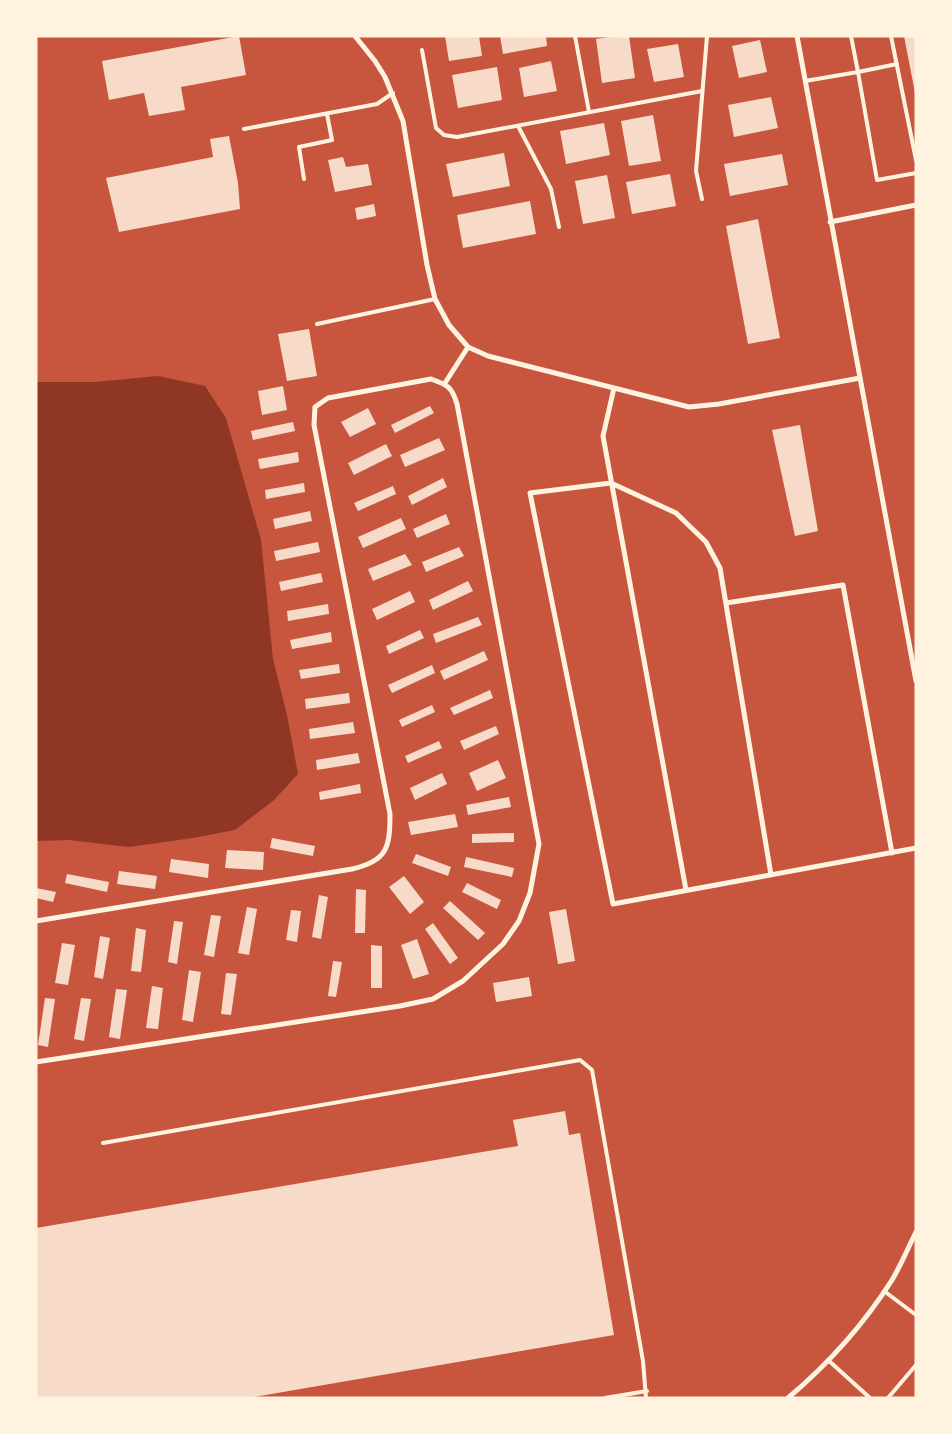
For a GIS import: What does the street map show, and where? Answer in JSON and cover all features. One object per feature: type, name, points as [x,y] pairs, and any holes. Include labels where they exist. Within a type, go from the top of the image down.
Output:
[{"type":"street","points":[[355,36],[375,61],[393,93],[404,121],[427,265],[435,299],[449,325],[468,347],[488,356],[690,407],[719,404],[860,378]]},
{"type":"street","points":[[797,36],[916,681]]},
{"type":"street","points":[[830,222],[916,205]]},
{"type":"street","points":[[445,383],[468,347]]},
{"type":"street","points":[[36,921],[352,869],[369,865],[384,854],[390,837],[390,814],[314,425],[315,407],[328,398],[347,394],[431,379],[445,383],[453,391],[457,404],[539,844],[530,893],[519,921],[503,944],[463,981],[432,999],[400,1006],[36,1062]]},
{"type":"street","points":[[614,388],[602,436],[686,890]]},
{"type":"street","points":[[772,875],[720,568],[706,542],[676,513],[611,483],[530,494],[613,904],[686,890],[772,875],[892,853],[916,848]]},
{"type":"street","points":[[726,603],[843,585],[892,853]]},
{"type":"street","points":[[788,1398],[817,1374],[864,1318],[892,1280],[916,1232]]},
{"type":"lane","points":[[575,36],[589,112]]},
{"type":"lane","points":[[702,199],[696,171],[707,36]]},
{"type":"lane","points":[[852,36],[878,180],[916,173]]},
{"type":"lane","points":[[891,36],[916,160]]},
{"type":"lane","points":[[422,50],[436,128],[444,135],[457,137],[702,91]]},
{"type":"lane","points":[[805,81],[897,64]]},
{"type":"lane","points":[[244,128],[377,104],[393,93]]},
{"type":"lane","points":[[304,178],[299,147],[332,140],[327,114]]},
{"type":"lane","points":[[518,126],[550,189],[559,227]]},
{"type":"lane","points":[[317,324],[435,299]]},
{"type":"lane","points":[[103,1143],[580,1060],[592,1070],[641,1351],[647,1391],[646,1398]]},
{"type":"lane","points":[[884,1291],[916,1315]]},
{"type":"lane","points":[[828,1360],[870,1398]]},
{"type":"lane","points":[[888,1398],[916,1365]]},
{"type":"lane","points":[[605,1398],[647,1391]]},
{"type":"shaded area","points":[[158,376],[205,386],[226,418],[261,540],[273,659],[287,715],[298,774],[274,800],[235,830],[129,847],[69,840],[36,841],[36,382],[95,382]]},
{"type":"building","points":[[239,36],[246,75],[181,87],[185,110],[149,116],[144,93],[109,100],[102,61]]},
{"type":"building","points":[[445,36],[479,36],[482,56],[449,61]]},
{"type":"building","points":[[500,36],[546,36],[547,46],[503,54]]},
{"type":"building","points":[[629,36],[635,78],[602,83],[596,39]]},
{"type":"building","points":[[904,36],[916,36],[916,93],[915,93]]},
{"type":"building","points":[[760,40],[767,72],[739,78],[732,46]]},
{"type":"building","points":[[678,44],[684,77],[654,82],[647,49]]},
{"type":"building","points":[[551,61],[557,91],[524,97],[519,68]]},
{"type":"building","points":[[497,67],[502,100],[458,108],[452,75]]},
{"type":"building","points":[[771,97],[778,128],[734,137],[728,105]]},
{"type":"building","points":[[653,115],[661,161],[629,166],[621,121]]},
{"type":"building","points":[[604,123],[610,155],[566,164],[560,131]]},
{"type":"building","points":[[229,136],[238,183],[240,209],[119,232],[106,178],[213,157],[210,139]]},
{"type":"building","points":[[504,153],[510,186],[453,197],[446,164]]},
{"type":"building","points":[[782,154],[788,185],[730,196],[724,164]]},
{"type":"building","points":[[343,157],[346,167],[368,164],[372,185],[335,192],[328,160]]},
{"type":"building","points":[[670,174],[676,206],[632,214],[626,182]]},
{"type":"building","points":[[607,175],[615,218],[583,224],[575,181]]},
{"type":"building","points":[[530,201],[536,234],[463,248],[457,215]]},
{"type":"building","points":[[374,204],[376,216],[357,220],[355,208]]},
{"type":"building","points":[[758,219],[780,338],[748,344],[726,226]]},
{"type":"building","points":[[309,329],[317,376],[287,381],[278,334]]},
{"type":"building","points":[[283,386],[287,410],[262,415],[258,391]]},
{"type":"building","points":[[430,406],[434,413],[395,433],[391,425]]},
{"type":"building","points":[[368,408],[376,424],[350,437],[341,422]]},
{"type":"building","points":[[293,422],[295,431],[253,440],[251,431]]},
{"type":"building","points":[[800,425],[818,531],[795,536],[772,430]]},
{"type":"building","points":[[439,438],[445,450],[405,467],[400,455]]},
{"type":"building","points":[[386,444],[392,456],[354,475],[348,463]]},
{"type":"building","points":[[298,452],[299,462],[260,469],[258,459]]},
{"type":"building","points":[[443,478],[447,487],[412,505],[408,496]]},
{"type":"building","points":[[304,483],[305,492],[266,499],[265,490]]},
{"type":"building","points":[[393,486],[396,494],[358,511],[354,503]]},
{"type":"building","points":[[310,511],[312,521],[275,529],[273,519]]},
{"type":"building","points":[[446,514],[450,524],[417,538],[413,529]]},
{"type":"building","points":[[401,518],[406,529],[363,548],[358,537]]},
{"type":"building","points":[[318,542],[320,552],[276,561],[274,551]]},
{"type":"building","points":[[459,547],[464,556],[426,572],[422,562]]},
{"type":"building","points":[[405,554],[412,565],[373,581],[368,569]]},
{"type":"building","points":[[321,573],[323,582],[281,591],[279,582]]},
{"type":"building","points":[[468,581],[473,591],[433,610],[429,600]]},
{"type":"building","points":[[410,591],[415,602],[377,620],[372,609]]},
{"type":"building","points":[[328,604],[329,614],[288,621],[287,611]]},
{"type":"building","points":[[478,617],[482,625],[436,643],[433,634]]},
{"type":"building","points":[[420,630],[424,638],[389,654],[386,646]]},
{"type":"building","points":[[331,632],[332,642],[292,649],[290,640]]},
{"type":"building","points":[[484,651],[488,660],[444,680],[440,671]]},
{"type":"building","points":[[339,664],[340,673],[301,679],[299,670]]},
{"type":"building","points":[[432,665],[435,673],[392,693],[388,685]]},
{"type":"building","points":[[490,690],[493,698],[454,715],[450,708]]},
{"type":"building","points":[[349,693],[350,703],[306,709],[305,699]]},
{"type":"building","points":[[432,705],[435,712],[402,727],[399,720]]},
{"type":"building","points":[[353,722],[355,733],[310,739],[309,729]]},
{"type":"building","points":[[496,726],[499,734],[464,750],[460,741]]},
{"type":"building","points":[[439,741],[442,748],[408,763],[405,756]]},
{"type":"building","points":[[358,753],[360,763],[317,770],[316,760]]},
{"type":"building","points":[[498,760],[506,778],[477,791],[469,773]]},
{"type":"building","points":[[442,773],[447,784],[415,800],[410,788]]},
{"type":"building","points":[[360,784],[361,793],[320,800],[319,792]]},
{"type":"building","points":[[509,797],[511,807],[468,815],[466,805]]},
{"type":"building","points":[[455,814],[458,827],[411,835],[408,822]]},
{"type":"building","points":[[514,833],[514,842],[472,843],[472,834]]},
{"type":"building","points":[[272,838],[315,846],[313,856],[270,848]]},
{"type":"building","points":[[227,850],[264,852],[263,870],[225,868]]},
{"type":"building","points":[[416,854],[451,867],[448,876],[412,863]]},
{"type":"building","points":[[466,857],[514,868],[512,877],[464,867]]},
{"type":"building","points":[[171,859],[209,864],[208,878],[169,872]]},
{"type":"building","points":[[119,871],[157,876],[155,889],[117,884]]},
{"type":"building","points":[[67,874],[109,882],[107,892],[65,883]]},
{"type":"building","points":[[404,876],[424,902],[410,914],[389,887]]},
{"type":"building","points":[[467,883],[501,900],[497,909],[462,892]]},
{"type":"building","points":[[36,888],[56,892],[53,902],[36,898]]},
{"type":"building","points":[[356,889],[366,890],[365,933],[355,933]]},
{"type":"building","points":[[319,895],[328,897],[321,939],[312,937]]},
{"type":"building","points":[[450,901],[485,933],[478,940],[443,908]]},
{"type":"building","points":[[247,907],[257,909],[249,955],[238,953]]},
{"type":"building","points":[[566,909],[575,961],[558,964],[549,912]]},
{"type":"building","points":[[291,910],[301,911],[297,942],[286,940]]},
{"type":"building","points":[[211,915],[221,916],[214,957],[204,955]]},
{"type":"building","points":[[174,921],[183,922],[177,964],[168,962]]},
{"type":"building","points":[[433,923],[458,958],[450,964],[425,929]]},
{"type":"building","points":[[136,928],[146,930],[141,972],[131,971]]},
{"type":"building","points":[[100,936],[110,938],[103,979],[94,977]]},
{"type":"building","points":[[417,939],[429,974],[413,979],[401,945]]},
{"type":"building","points":[[62,943],[75,945],[68,985],[55,983]]},
{"type":"building","points":[[371,945],[382,946],[382,988],[371,988]]},
{"type":"building","points":[[333,961],[342,962],[336,997],[328,996]]},
{"type":"building","points":[[189,970],[201,972],[193,1022],[182,1020]]},
{"type":"building","points":[[226,973],[237,974],[231,1015],[221,1014]]},
{"type":"building","points":[[529,977],[532,996],[496,1002],[493,983]]},
{"type":"building","points":[[152,986],[163,988],[158,1029],[146,1028]]},
{"type":"building","points":[[116,989],[127,990],[120,1039],[109,1037]]},
{"type":"building","points":[[45,998],[55,999],[48,1047],[38,1045]]},
{"type":"building","points":[[81,998],[91,999],[84,1041],[74,1039]]},
{"type":"building","points":[[565,1111],[569,1135],[580,1133],[614,1335],[248,1398],[36,1398],[36,1228],[518,1146],[513,1120]]}]
